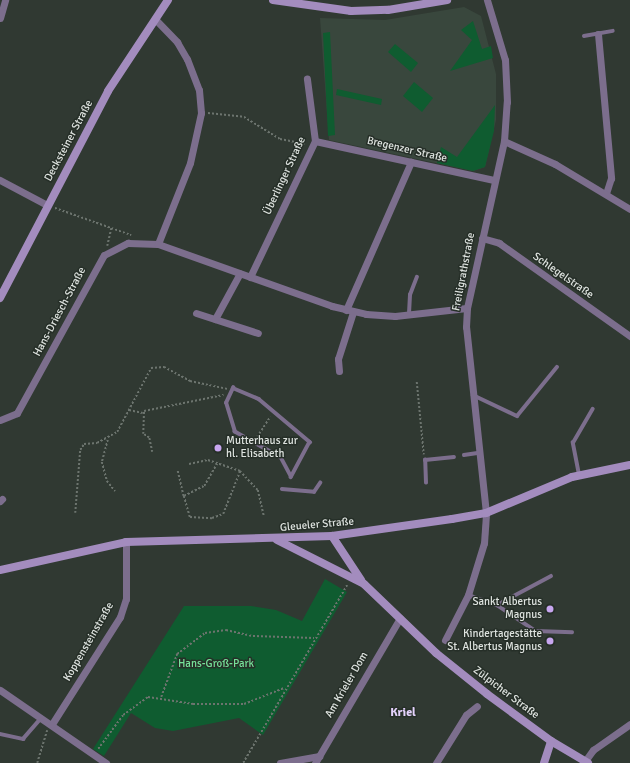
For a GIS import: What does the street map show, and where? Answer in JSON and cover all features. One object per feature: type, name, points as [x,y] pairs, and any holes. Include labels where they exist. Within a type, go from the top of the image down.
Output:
[{"type":"street","points":[[0,18],[5,0]]},
{"type":"street","name":"Decksteiner Straße","points":[[0,298],[47,205],[108,91],[168,0]]},
{"type":"street","points":[[273,0],[351,11],[388,10],[447,0]]},
{"type":"street","name":"Freiligrathstraße","points":[[445,640],[468,594],[484,543],[486,513],[466,352],[467,308],[494,180],[504,141],[507,102],[505,60],[487,0]]},
{"type":"street","points":[[155,20],[177,42],[187,59],[199,90],[201,113],[190,163],[158,244]]},
{"type":"street","points":[[598,34],[611,178],[606,193]]},
{"type":"street","name":"Überlinger Straße","points":[[250,277],[314,144],[307,79]]},
{"type":"street","points":[[504,141],[556,164],[606,193],[630,209]]},
{"type":"street","name":"Bregenzer Straße","points":[[314,144],[411,162],[494,180]]},
{"type":"street","points":[[339,371],[338,359],[349,311],[411,162]]},
{"type":"street","points":[[0,180],[47,205]]},
{"type":"street","name":"Schlegelstraße","points":[[482,238],[499,243],[630,336]]},
{"type":"street","points":[[104,255],[128,243],[158,244],[349,311],[409,315],[467,308]]},
{"type":"street","name":"Hans-Driesch-Straße","points":[[0,420],[17,413],[104,255]]},
{"type":"street","points":[[215,319],[240,272]]},
{"type":"street","points":[[196,313],[258,332]]},
{"type":"street","name":"Gleueler Straße","points":[[0,570],[126,542],[276,540],[332,536],[486,513],[579,475],[630,465]]},
{"type":"street","name":"Zülpicher Straße","points":[[332,536],[364,584],[442,658],[551,741],[587,762]]},
{"type":"street","name":"Zülpicher Straße","points":[[276,540],[364,584]]},
{"type":"street","name":"Koppensteinstraße","points":[[52,724],[120,617],[126,599],[126,542]]},
{"type":"street","name":"Am Krieler Dom","points":[[317,760],[400,618]]},
{"type":"street","points":[[0,690],[42,717],[106,763]]},
{"type":"street","points":[[436,763],[466,715],[477,706]]},
{"type":"street","points":[[587,762],[593,750],[630,724]]},
{"type":"street","points":[[544,763],[551,741]]},
{"type":"street","points":[[284,763],[317,760]]},
{"type":"lane","points":[[584,36],[613,31]]},
{"type":"lane","points":[[409,315],[410,295],[417,277]]},
{"type":"lane","points":[[472,394],[517,416],[557,366]]},
{"type":"lane","points":[[231,390],[246,391],[274,410],[310,442],[291,477],[281,458],[235,432],[226,403],[227,396],[231,390]]},
{"type":"lane","points":[[579,475],[573,443],[593,409]]},
{"type":"lane","points":[[464,455],[479,453]]},
{"type":"lane","points":[[426,483],[425,460],[454,457]]},
{"type":"lane","points":[[282,489],[314,492],[320,483]]},
{"type":"lane","points":[[497,605],[552,576]]},
{"type":"lane","points":[[468,594],[497,605],[536,631],[572,632]]},
{"type":"lane","points":[[0,734],[23,739],[42,717]]},
{"type":"path","points":[[201,113],[244,117],[280,139],[314,144]]},
{"type":"path","points":[[47,205],[136,237]]},
{"type":"path","points":[[104,255],[112,228]]},
{"type":"path","points":[[115,491],[102,467],[109,439],[129,410],[141,381],[156,365],[190,381],[231,390]]},
{"type":"path","points":[[417,382],[425,460]]},
{"type":"path","points":[[152,452],[149,438],[143,434],[144,413],[149,408],[200,397],[227,396]]},
{"type":"path","points":[[129,410],[144,413]]},
{"type":"path","points":[[254,442],[274,410]]},
{"type":"path","points":[[75,513],[80,450],[84,444],[109,439]]},
{"type":"path","points":[[189,464],[208,460],[240,470],[258,490],[264,515]]},
{"type":"path","points":[[184,496],[204,486],[218,462]]},
{"type":"path","points":[[178,472],[190,517],[212,518],[223,514],[240,470]]},
{"type":"path","points":[[243,763],[284,688],[352,577]]},
{"type":"path","points":[[161,698],[177,654],[205,633],[226,630],[253,636],[314,638]]},
{"type":"path","points":[[94,754],[132,706],[148,697],[193,704],[244,704],[284,688]]},
{"type":"path","points":[[37,763],[52,724]]},
{"type":"shaded area","points":[[464,7],[481,16],[496,74],[496,120],[485,167],[473,171],[329,140],[320,18],[385,20]]},
{"type":"green space","points":[[473,21],[482,49],[491,46],[493,58],[450,71],[472,40],[461,30]]},
{"type":"green space","points":[[330,32],[335,135],[328,136],[323,33]]},
{"type":"green space","points":[[395,44],[418,63],[411,72],[388,52]]},
{"type":"green space","points":[[414,82],[433,98],[422,112],[403,96]]},
{"type":"green space","points":[[337,89],[382,99],[381,105],[336,95]]},
{"type":"green space","points":[[495,105],[494,131],[485,167],[473,171],[437,163],[441,147],[457,157]]},
{"type":"green space","name":"Hans-Groß-Park","points":[[325,579],[347,592],[263,735],[239,718],[173,731],[155,728],[131,713],[104,756],[93,749],[184,606],[251,606],[276,610],[302,621]]},
{"type":"place","name":"Mutterhaus zur hl. Elisabeth","points":[[218,448]]},
{"type":"place","name":"Sankt Albertus Magnus","points":[[550,609]]},
{"type":"place","name":"Kindertagestätte St. Albertus Magnus","points":[[550,641]]},
{"type":"district","name":"Kriel","points":[[403,713]]}]
